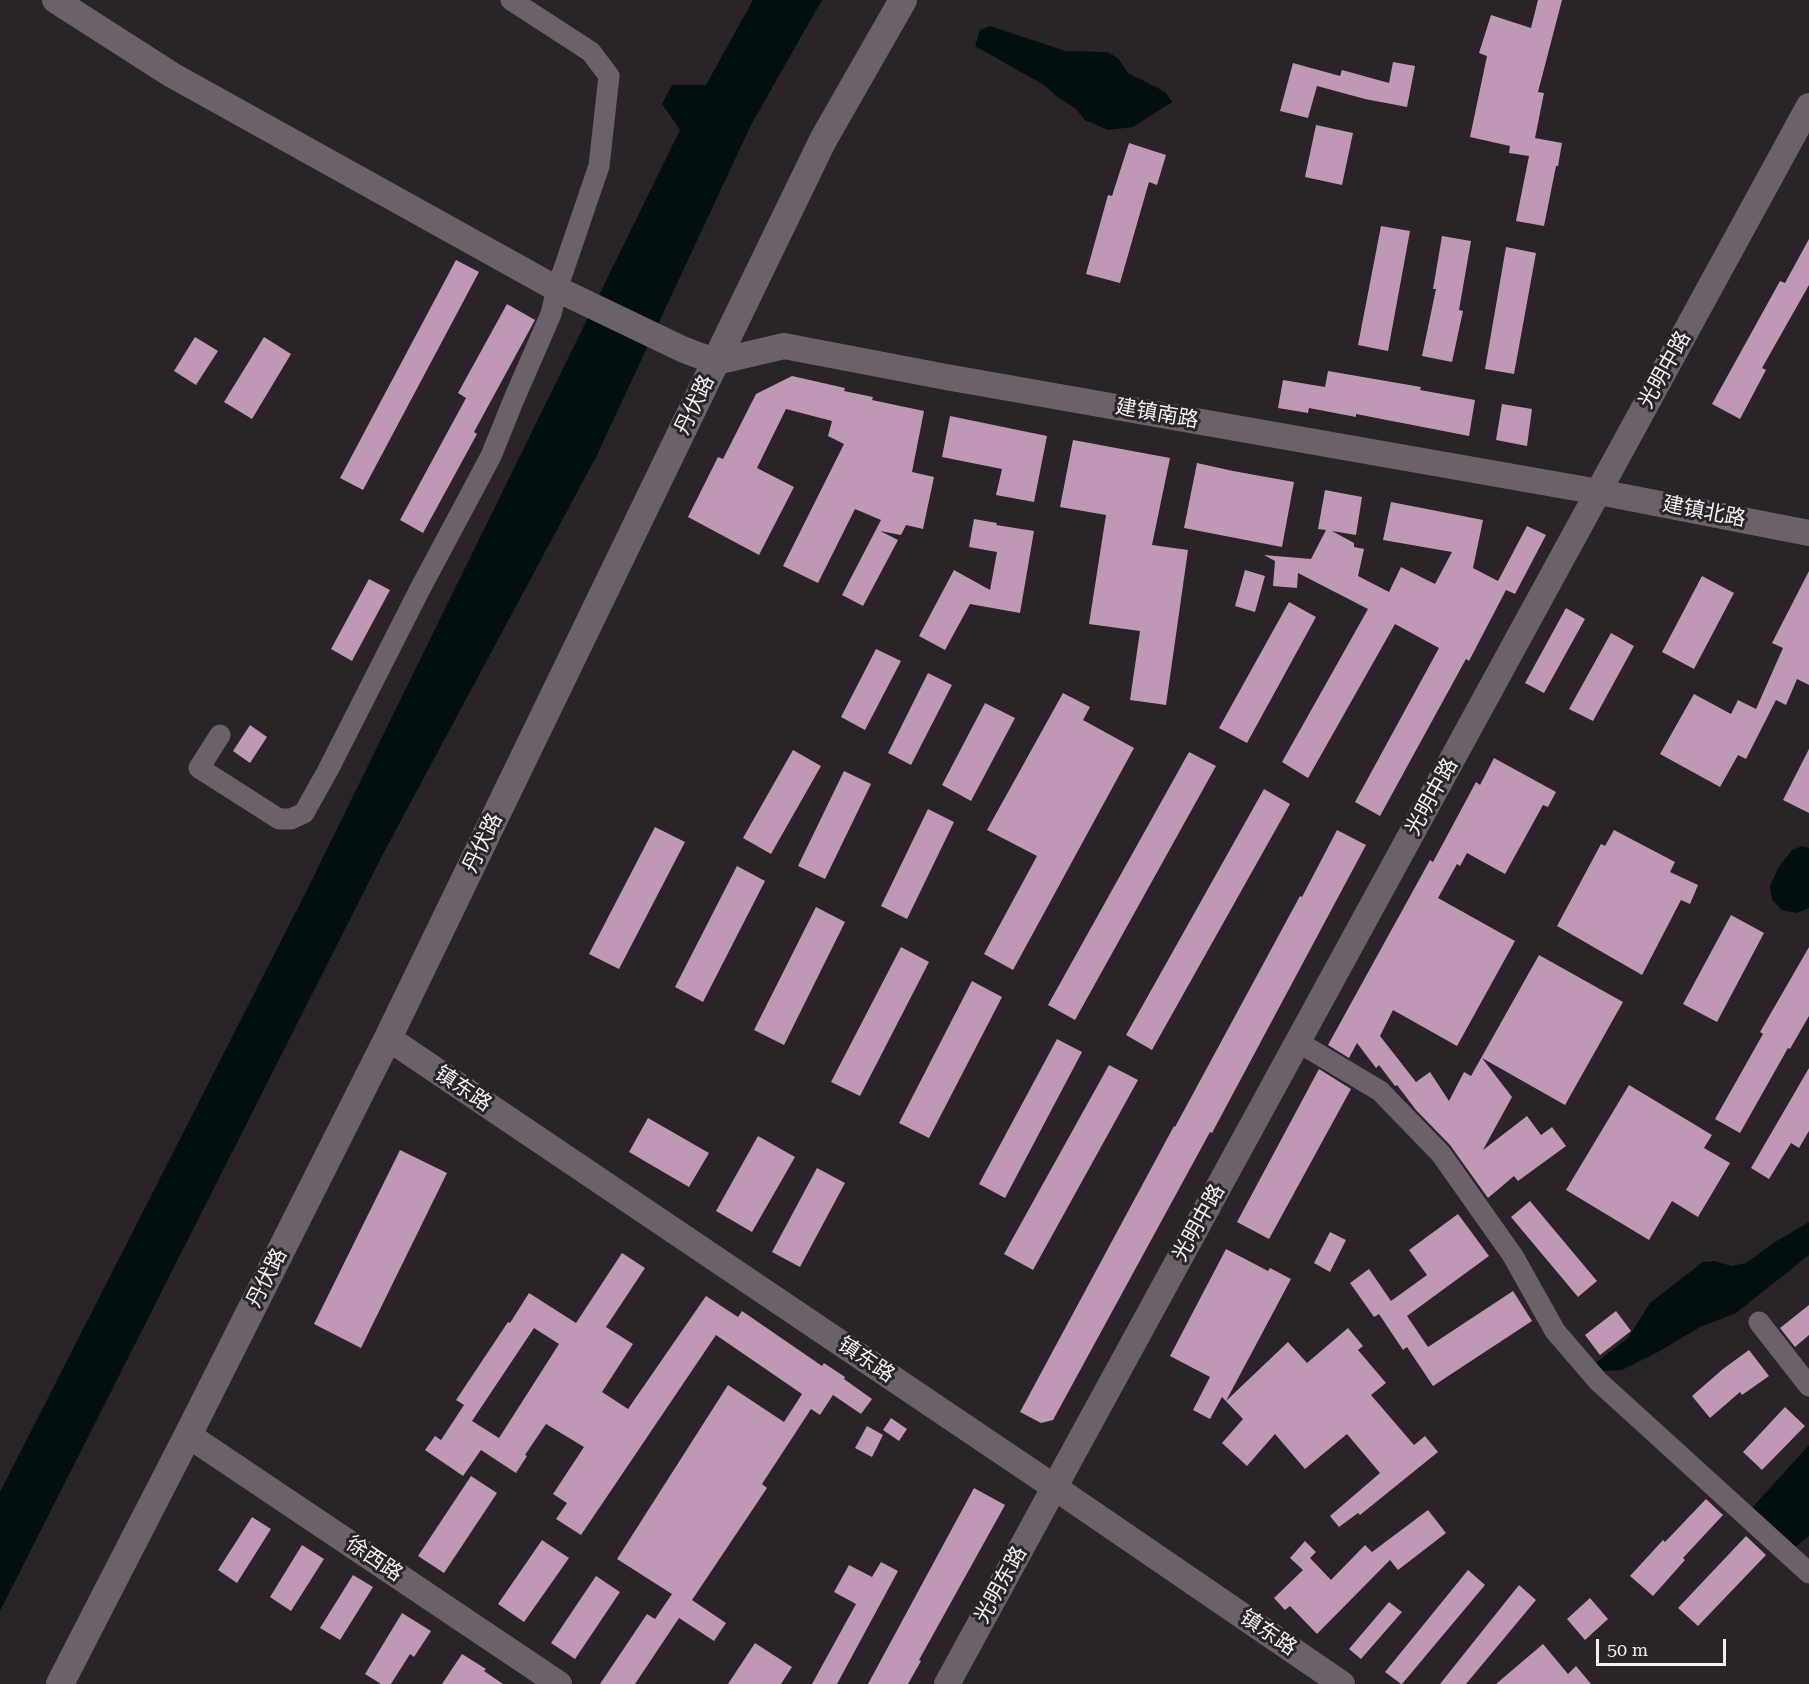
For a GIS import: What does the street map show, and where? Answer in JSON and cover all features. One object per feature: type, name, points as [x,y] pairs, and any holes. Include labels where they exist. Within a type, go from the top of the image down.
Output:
[{"type":"main road","name":"丹伏路","points":[[60,1684],[189,1435],[388,1038],[823,140],[903,0]]},
{"type":"street","points":[[55,0],[172,75],[566,293],[682,349],[716,362]]},
{"type":"street","points":[[220,735],[200,768],[279,819],[291,819],[304,813],[491,456],[551,314],[566,293],[599,166],[609,76],[591,51],[511,0]]},
{"type":"street","name":"光明中路","points":[[1054,1486],[1809,106]]},
{"type":"street","name":"建镇南路","points":[[716,362],[784,346],[1599,492]]},
{"type":"street","name":"建镇北路","points":[[1599,492],[1809,533]]},
{"type":"street","name":"镇东路","points":[[388,1038],[1054,1486],[1342,1684]]},
{"type":"street","points":[[1298,1042],[1380,1091],[1440,1154],[1513,1256],[1555,1331],[1598,1381],[1809,1573]]},
{"type":"street","points":[[1759,1322],[1809,1386]]},
{"type":"street","name":"徐西路","points":[[189,1435],[559,1684]]},
{"type":"street","name":"光明东路","points":[[947,1684],[1054,1486]]},
{"type":"shaded area","points":[[753,0],[822,0],[751,125],[596,457],[383,854],[0,1611],[0,1492],[306,892],[680,130],[662,104],[672,85],[706,85]]},
{"type":"shaded area","points":[[990,26],[1066,51],[1107,52],[1118,58],[1128,73],[1166,93],[1172,102],[1133,127],[1108,130],[1085,120],[1076,109],[1044,85],[975,46],[980,30]]},
{"type":"shaded area","points":[[1802,846],[1809,848],[1809,908],[1796,913],[1782,910],[1772,900],[1770,886],[1778,868],[1792,850]]},
{"type":"shaded area","points":[[1809,1222],[1809,1255],[1736,1313],[1700,1327],[1622,1370],[1601,1371],[1593,1365],[1628,1338],[1650,1303],[1703,1262],[1715,1261],[1731,1266],[1746,1263]]},
{"type":"shaded area","points":[[1809,1445],[1809,1536],[1792,1550],[1750,1510]]},
{"type":"building","points":[[1538,0],[1562,0],[1538,92],[1544,93],[1535,138],[1562,143],[1544,226],[1516,221],[1529,156],[1509,153],[1510,146],[1470,137],[1487,56],[1479,53],[1491,15],[1531,28]]},
{"type":"building","points":[[1393,62],[1415,66],[1407,107],[1317,86],[1308,118],[1280,111],[1293,63],[1340,76],[1342,70],[1389,83]]},
{"type":"building","points":[[1316,125],[1353,133],[1342,185],[1305,177]]},
{"type":"building","points":[[1129,143],[1166,155],[1157,185],[1149,182],[1120,283],[1086,274],[1108,195],[1112,196]]},
{"type":"building","points":[[1381,226],[1410,231],[1388,351],[1358,345]]},
{"type":"building","points":[[1442,236],[1471,241],[1459,310],[1463,311],[1452,362],[1422,356],[1436,289],[1433,289]]},
{"type":"building","points":[[1809,239],[1809,285],[1762,368],[1766,370],[1740,419],[1712,404],[1780,281],[1785,283]]},
{"type":"building","points":[[1506,247],[1536,253],[1514,374],[1485,369]]},
{"type":"building","points":[[456,260],[479,272],[363,490],[340,478]]},
{"type":"building","points":[[507,304],[535,320],[474,432],[477,434],[423,533],[400,520],[466,398],[458,393]]},
{"type":"building","points":[[195,337],[218,351],[196,385],[174,371]]},
{"type":"building","points":[[264,337],[291,354],[252,419],[224,402]]},
{"type":"building","points":[[1328,371],[1421,387],[1420,390],[1475,400],[1469,436],[1356,414],[1356,417],[1309,408],[1308,413],[1278,408],[1283,380],[1325,387]]},
{"type":"building","points":[[792,376],[845,388],[844,391],[873,397],[872,400],[924,411],[912,472],[934,477],[923,529],[906,525],[901,535],[880,531],[898,540],[863,606],[842,595],[881,520],[855,509],[818,583],[783,566],[844,444],[828,436],[832,421],[786,409],[757,468],[794,487],[759,555],[688,517],[718,457],[723,459],[756,394]]},
{"type":"building","points":[[1502,404],[1532,409],[1527,446],[1496,440]]},
{"type":"building","points":[[950,416],[1047,436],[1034,502],[996,495],[1002,469],[942,457]]},
{"type":"building","points":[[1073,440],[1170,458],[1152,545],[1188,550],[1166,705],[1130,700],[1140,631],[1089,624],[1106,515],[1060,507]]},
{"type":"building","points":[[1197,463],[1294,482],[1282,547],[1184,528]]},
{"type":"building","points":[[1325,490],[1362,497],[1356,535],[1332,531],[1354,543],[1354,547],[1364,549],[1358,576],[1389,592],[1401,567],[1435,584],[1452,552],[1383,540],[1391,502],[1483,520],[1473,568],[1498,581],[1527,526],[1546,535],[1515,594],[1506,590],[1469,661],[1466,659],[1380,816],[1355,802],[1439,648],[1395,624],[1308,778],[1282,762],[1368,609],[1298,573],[1297,588],[1273,586],[1275,561],[1264,555],[1311,559],[1326,530],[1318,529]]},
{"type":"building","points":[[974,519],[1034,531],[1020,613],[970,604],[945,650],[919,636],[954,570],[990,590],[997,552],[969,547]]},
{"type":"building","points":[[1245,570],[1265,576],[1255,612],[1235,606]]},
{"type":"building","points":[[1809,571],[1809,685],[1797,679],[1786,705],[1776,700],[1746,759],[1738,755],[1720,787],[1660,754],[1694,694],[1731,714],[1738,700],[1756,709],[1783,648],[1772,643]]},
{"type":"building","points":[[1702,576],[1734,593],[1694,669],[1662,652]]},
{"type":"building","points":[[369,579],[390,590],[352,661],[331,649]]},
{"type":"building","points":[[1289,602],[1316,617],[1247,743],[1219,728]]},
{"type":"building","points":[[1566,608],[1585,619],[1544,693],[1525,683]]},
{"type":"building","points":[[1611,633],[1634,646],[1593,721],[1569,709]]},
{"type":"building","points":[[876,649],[901,661],[865,730],[841,717]]},
{"type":"building","points":[[928,673],[952,685],[911,765],[888,753]]},
{"type":"building","points":[[1063,693],[1090,707],[1083,720],[1134,748],[1013,970],[984,954],[1037,856],[987,830]]},
{"type":"building","points":[[985,703],[1015,718],[971,801],[942,785]]},
{"type":"building","points":[[250,725],[267,737],[250,763],[233,751]]},
{"type":"building","points":[[1809,749],[1809,813],[1783,800]]},
{"type":"building","points":[[793,750],[821,766],[771,854],[743,838]]},
{"type":"building","points":[[1189,752],[1216,766],[1075,1020],[1048,1005]]},
{"type":"building","points":[[1494,758],[1556,792],[1548,807],[1543,805],[1505,874],[1467,853],[1460,866],[1457,864],[1438,898],[1515,941],[1457,1046],[1393,1010],[1380,1036],[1416,1082],[1430,1072],[1449,1101],[1464,1072],[1471,1076],[1539,955],[1623,1002],[1565,1105],[1482,1058],[1512,1097],[1483,1150],[1527,1116],[1541,1135],[1552,1127],[1566,1146],[1518,1181],[1514,1176],[1488,1198],[1450,1145],[1416,1110],[1379,1065],[1376,1068],[1357,1043],[1349,1058],[1328,1045],[1430,860],[1433,862],[1476,782],[1480,785]]},
{"type":"building","points":[[844,771],[871,784],[825,879],[798,866]]},
{"type":"building","points":[[1264,789],[1290,804],[1152,1050],[1126,1035]]},
{"type":"building","points":[[928,809],[954,822],[907,919],[881,906]]},
{"type":"building","points":[[655,827],[685,842],[619,969],[589,954]]},
{"type":"building","points":[[1337,830],[1366,845],[1212,1133],[1210,1132],[1053,1420],[1041,1423],[1020,1412]]},
{"type":"building","points":[[1614,830],[1675,862],[1670,872],[1698,885],[1690,904],[1681,900],[1642,975],[1557,926],[1601,844],[1605,846]]},
{"type":"building","points":[[737,866],[765,881],[703,1002],[675,987]]},
{"type":"building","points":[[816,907],[845,922],[784,1045],[754,1030]]},
{"type":"building","points":[[1731,915],[1764,933],[1717,1022],[1683,1004]]},
{"type":"building","points":[[901,947],[929,962],[860,1096],[831,1082]]},
{"type":"building","points":[[1809,947],[1809,1016],[1790,1049],[1788,1048],[1740,1133],[1715,1119],[1763,1034],[1760,1032]]},
{"type":"building","points":[[972,981],[1002,997],[929,1138],[899,1123]]},
{"type":"building","points":[[1057,1039],[1082,1052],[1005,1198],[979,1184]]},
{"type":"building","points":[[1109,1065],[1138,1080],[1033,1270],[1004,1254]]},
{"type":"building","points":[[1809,1068],[1809,1131],[1799,1148],[1791,1143],[1769,1179],[1751,1168]]},
{"type":"building","points":[[1319,1069],[1351,1089],[1269,1239],[1237,1222]]},
{"type":"building","points":[[1629,1085],[1712,1135],[1704,1148],[1730,1163],[1698,1217],[1672,1201],[1649,1240],[1566,1190]]},
{"type":"building","points":[[648,1118],[709,1153],[689,1187],[629,1152]]},
{"type":"building","points":[[758,1136],[795,1157],[752,1232],[716,1211]]},
{"type":"building","points":[[400,1150],[447,1173],[361,1348],[314,1324]]},
{"type":"building","points":[[817,1168],[845,1183],[800,1267],[772,1252]]},
{"type":"building","points":[[1530,1201],[1597,1281],[1578,1297],[1511,1217]]},
{"type":"building","points":[[1458,1214],[1489,1256],[1407,1316],[1428,1347],[1513,1291],[1532,1321],[1433,1386],[1407,1347],[1403,1350],[1379,1314],[1374,1317],[1350,1283],[1369,1269],[1391,1301],[1427,1275],[1409,1250]]},
{"type":"building","points":[[1330,1232],[1346,1240],[1330,1272],[1314,1263]]},
{"type":"building","points":[[1226,1249],[1268,1271],[1270,1268],[1291,1279],[1226,1401],[1288,1342],[1307,1363],[1348,1328],[1363,1346],[1358,1350],[1386,1383],[1371,1395],[1414,1445],[1425,1436],[1438,1452],[1360,1515],[1358,1513],[1339,1527],[1330,1516],[1380,1473],[1347,1434],[1305,1469],[1275,1434],[1247,1466],[1222,1443],[1243,1419],[1222,1397],[1210,1419],[1193,1410],[1210,1377],[1170,1356]]},
{"type":"building","points":[[622,1253],[645,1268],[606,1327],[633,1344],[602,1392],[628,1409],[706,1296],[738,1317],[742,1311],[822,1366],[824,1363],[845,1377],[844,1379],[872,1399],[861,1414],[833,1395],[820,1415],[811,1409],[762,1484],[767,1488],[692,1600],[726,1623],[714,1641],[679,1618],[635,1684],[600,1684],[647,1614],[655,1619],[672,1594],[617,1559],[728,1385],[784,1422],[802,1394],[716,1335],[581,1535],[556,1519],[567,1503],[553,1494],[584,1447],[546,1424],[516,1473],[481,1450],[463,1476],[425,1450],[435,1436],[441,1440],[464,1405],[456,1400],[529,1293],[576,1323]],"holes":[[[534,1328],[559,1344],[499,1438],[472,1421]]]},
{"type":"building","points":[[1809,1305],[1809,1335],[1795,1347],[1780,1328]]},
{"type":"building","points":[[1616,1311],[1631,1331],[1600,1355],[1585,1335]]},
{"type":"building","points":[[1749,1350],[1769,1376],[1742,1395],[1740,1392],[1710,1418],[1692,1396]]},
{"type":"building","points":[[1785,1407],[1805,1426],[1762,1470],[1743,1452]]},
{"type":"building","points":[[891,1418],[907,1429],[899,1441],[883,1430]]},
{"type":"building","points":[[867,1426],[883,1435],[872,1457],[855,1448]]},
{"type":"building","points":[[471,1476],[497,1493],[444,1573],[418,1556]]},
{"type":"building","points":[[974,1488],[1005,1505],[919,1660],[921,1661],[908,1684],[868,1684]]},
{"type":"building","points":[[1706,1499],[1723,1515],[1683,1558],[1685,1560],[1653,1596],[1630,1576],[1663,1540],[1665,1542]]},
{"type":"building","points":[[1428,1510],[1446,1533],[1398,1570],[1390,1560],[1317,1634],[1290,1606],[1285,1610],[1274,1598],[1303,1570],[1290,1558],[1305,1541],[1316,1552],[1310,1558],[1331,1580],[1365,1545],[1372,1552]]},
{"type":"building","points":[[252,1517],[271,1529],[237,1583],[218,1570]]},
{"type":"building","points":[[1746,1536],[1766,1555],[1698,1626],[1678,1608]]},
{"type":"building","points":[[542,1540],[569,1558],[524,1622],[498,1604]]},
{"type":"building","points":[[302,1545],[324,1559],[291,1611],[270,1597]]},
{"type":"building","points":[[881,1562],[898,1571],[837,1684],[812,1684],[856,1604],[834,1592],[849,1565],[872,1577]]},
{"type":"building","points":[[1468,1570],[1485,1585],[1401,1684],[1385,1672]]},
{"type":"building","points":[[353,1575],[373,1587],[340,1640],[320,1628]]},
{"type":"building","points":[[596,1576],[620,1592],[575,1659],[551,1643]]},
{"type":"building","points":[[1519,1585],[1536,1600],[1466,1684],[1440,1684]]},
{"type":"building","points":[[1590,1598],[1608,1619],[1585,1640],[1567,1619]]},
{"type":"building","points":[[1389,1602],[1402,1612],[1361,1659],[1349,1649]]},
{"type":"building","points":[[402,1613],[431,1631],[414,1657],[410,1654],[391,1684],[381,1684],[365,1674]]},
{"type":"building","points":[[755,1643],[792,1667],[781,1684],[728,1684]]},
{"type":"building","points":[[1543,1644],[1568,1674],[1576,1666],[1591,1684],[1496,1684]]},
{"type":"building","points":[[462,1654],[486,1669],[484,1671],[503,1684],[442,1684]]}]
